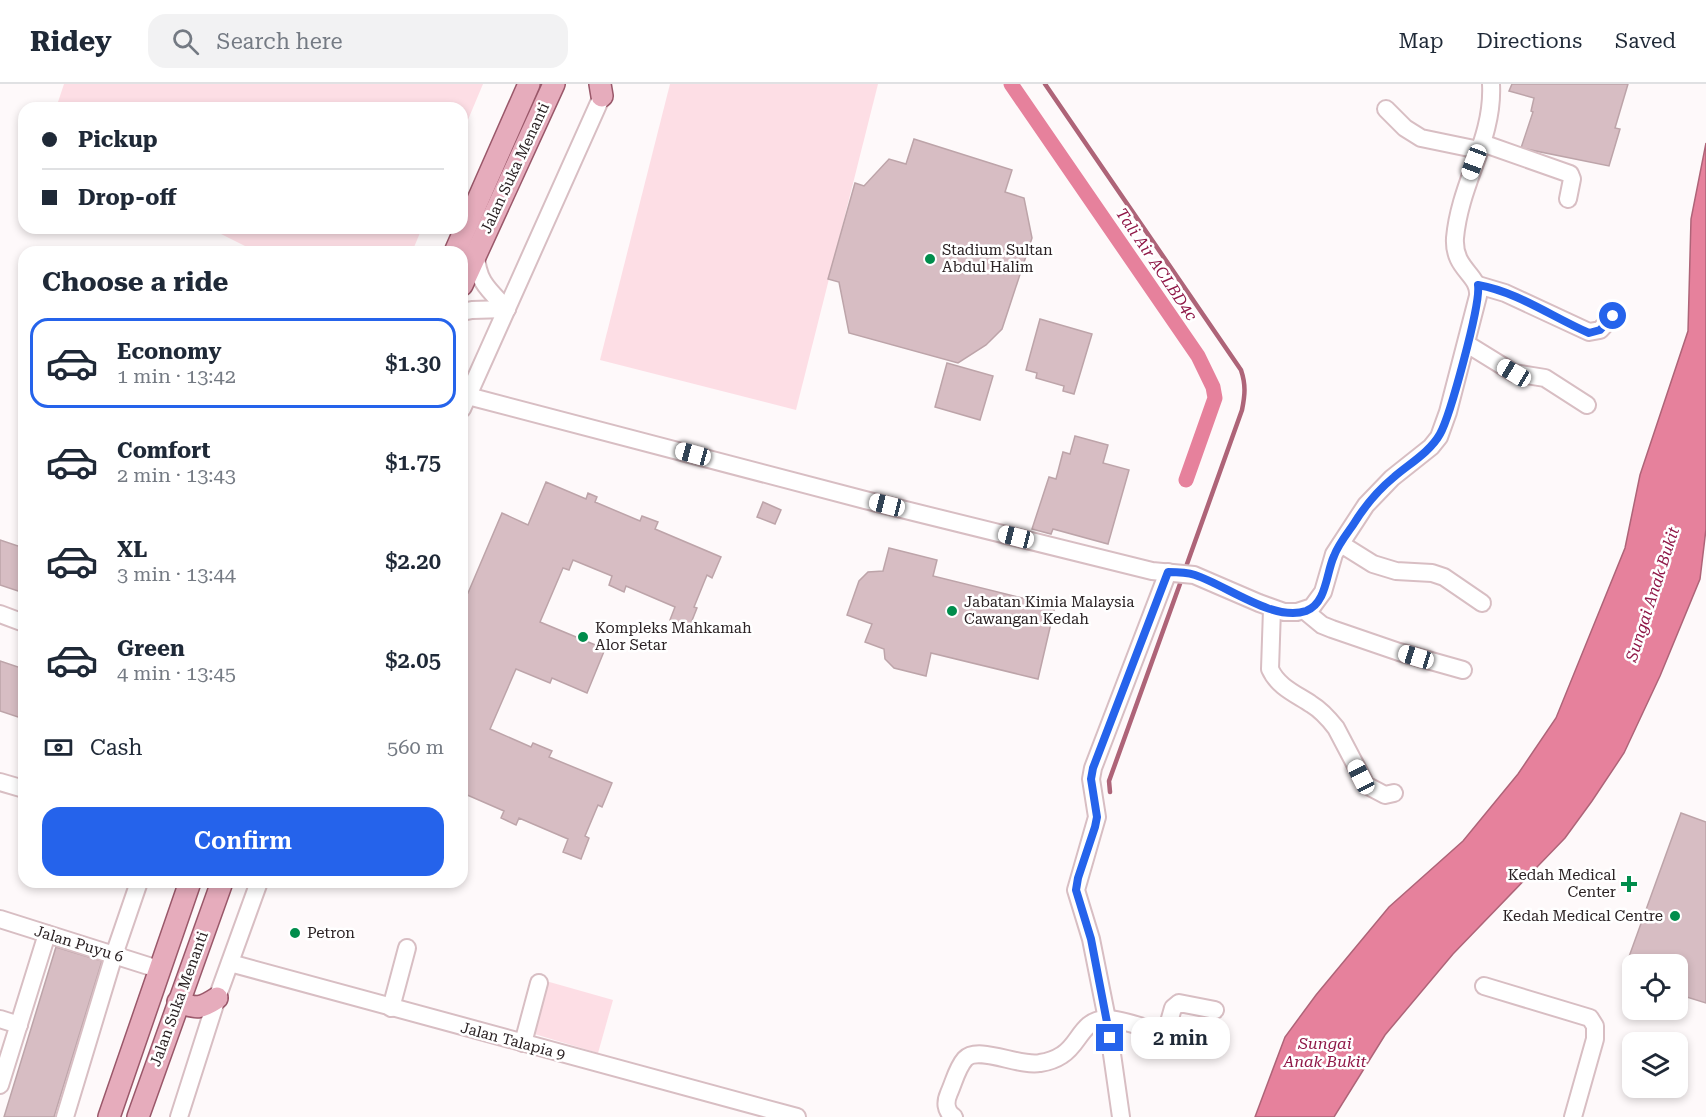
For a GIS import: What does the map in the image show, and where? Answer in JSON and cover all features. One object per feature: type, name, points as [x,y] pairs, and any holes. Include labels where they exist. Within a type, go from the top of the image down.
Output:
[{"type":"main road","name":"Jalan Suka Menanti","points":[[468,222],[529,84]]},
{"type":"main road","name":"Jalan Suka Menanti","points":[[468,272],[554,84]]},
{"type":"main road","name":"Jalan Suka Menanti","points":[[109,1117],[158,969],[188,888]]},
{"type":"main road","name":"Jalan Suka Menanti","points":[[138,1117],[220,888]]},
{"type":"main road","points":[[178,1002],[193,1008],[202,1007],[217,998]]},
{"type":"street","points":[[1491,84],[1491,112],[1466,185],[1455,246],[1459,261],[1478,285],[1523,301],[1589,333],[1600,330],[1613,316]]},
{"type":"street","points":[[468,396],[601,90]]},
{"type":"street","points":[[1386,109],[1405,128],[1421,138],[1481,146],[1570,174],[1572,179],[1568,199]]},
{"type":"street","points":[[476,254],[476,269],[479,278],[507,309]]},
{"type":"street","points":[[468,404],[1152,571],[1194,575],[1272,609],[1291,613],[1305,611],[1319,599],[1330,566],[1341,544],[1366,505],[1392,478],[1431,447],[1439,437],[1467,344],[1478,296],[1478,285]]},
{"type":"street","points":[[468,311],[507,309]]},
{"type":"street","points":[[1467,344],[1514,373],[1545,378],[1587,405]]},
{"type":"street","points":[[1341,544],[1373,564],[1396,571],[1444,576],[1482,603]]},
{"type":"street","points":[[1121,1117],[1107,1018],[1091,939],[1076,890],[1097,817],[1091,779],[1168,572]]},
{"type":"street","points":[[1272,609],[1270,669],[1274,677],[1281,685],[1313,705],[1330,720],[1365,785],[1385,795],[1394,793]]},
{"type":"street","points":[[1305,611],[1322,625],[1332,629],[1399,652],[1463,670]]},
{"type":"street","points":[[0,614],[18,620]]},
{"type":"street","points":[[0,782],[18,787]]},
{"type":"street","points":[[65,1117],[114,955],[137,888]]},
{"type":"street","points":[[179,1117],[217,998],[257,888]]},
{"type":"street","name":"Jalan Puyu 6","points":[[0,920],[158,969]]},
{"type":"street","points":[[0,1086],[46,934]]},
{"type":"street","points":[[391,1008],[407,948]]},
{"type":"street","name":"Jalan Talapia 9","points":[[230,963],[797,1117]]},
{"type":"street","points":[[523,1044],[539,983]]},
{"type":"street","points":[[1484,986],[1590,1018],[1595,1026],[1595,1039],[1573,1117]]},
{"type":"street","points":[[954,1117],[946,1108],[946,1100],[960,1066],[966,1058],[980,1053],[1023,1064],[1039,1063],[1053,1059],[1069,1049],[1090,1022],[1107,1018],[1159,1032],[1167,1029],[1173,1008],[1179,1003],[1215,1010]]},
{"type":"street","points":[[0,1019],[20,1025]]},
{"type":"shaded area","points":[[64,84],[483,84],[468,120],[468,102],[58,102]]},
{"type":"shaded area","points":[[670,84],[878,84],[796,410],[600,360]]},
{"type":"shaded area","points":[[221,234],[420,234],[414,246],[245,246]]},
{"type":"shaded area","points":[[546,981],[613,1000],[598,1053],[531,1033]]},
{"type":"water","name":"Sungai Anak Bukit","points":[[1706,143],[1706,529],[1700,579],[1660,676],[1624,753],[1565,838],[1453,954],[1385,1035],[1334,1117],[1255,1117],[1285,1037],[1316,995],[1389,907],[1463,841],[1518,774],[1556,718],[1625,548],[1640,475],[1688,331],[1691,219]]},
{"type":"building","points":[[1512,84],[1628,84],[1615,128],[1620,129],[1609,166],[1521,148],[1533,112],[1531,111],[1534,98],[1509,91]]},
{"type":"building","name":"Stadium Sultan Abdul Halim","points":[[914,139],[1012,170],[1005,192],[1024,198],[1032,238],[1002,329],[986,345],[958,363],[849,333],[839,282],[828,279],[855,183],[864,186],[889,159],[906,164]]},
{"type":"building","points":[[1040,319],[1092,334],[1074,394],[1063,391],[1064,386],[1036,378],[1037,373],[1026,370]]},
{"type":"building","points":[[947,363],[993,376],[980,420],[935,407]]},
{"type":"building","points":[[1075,436],[1108,445],[1103,463],[1129,470],[1108,544],[1053,529],[1051,534],[1032,529],[1049,477],[1056,479],[1063,452],[1070,454]]},
{"type":"building","points":[[546,482],[586,499],[588,493],[597,497],[595,502],[640,521],[642,516],[658,522],[655,529],[721,557],[712,578],[707,575],[694,607],[697,608],[689,628],[670,620],[675,607],[626,586],[624,592],[609,585],[612,576],[573,560],[569,570],[563,568],[540,622],[605,649],[587,693],[552,678],[550,683],[516,669],[490,729],[531,747],[533,743],[552,751],[549,757],[612,783],[602,807],[598,805],[585,836],[589,838],[581,859],[563,852],[568,839],[519,818],[516,825],[501,818],[504,811],[468,795],[468,593],[502,513],[528,525]]},
{"type":"building","points":[[763,502],[781,510],[775,524],[757,517]]},
{"type":"building","points":[[0,540],[18,546],[18,591],[0,585]]},
{"type":"building","name":"Jabatan Kimia Malaysia Cawangan Kedah","points":[[889,548],[937,560],[933,576],[1055,606],[1038,679],[931,653],[926,676],[894,668],[885,659],[884,649],[865,642],[872,624],[847,615],[859,581],[868,572],[883,571]]},
{"type":"building","points":[[0,661],[18,667],[18,717],[0,711]]},
{"type":"building","name":"Kedah Medical Centre","points":[[1681,813],[1706,822],[1706,1003],[1688,997],[1688,954],[1630,954]]},
{"type":"building","points":[[56,947],[102,961],[54,1117],[4,1117]]},
{"type":"waterway","name":"Tali Air ACLBD4c","points":[[1011,84],[1198,356],[1213,387],[1215,398],[1186,480]]},
{"type":"waterway","points":[[1045,84],[1243,375],[1242,410],[1187,564]]},
{"type":"waterway","points":[[1110,792],[1109,781],[1181,581]]},
{"type":"place","name":"Stadium Sultan Abdul Halim","points":[[930,259]]},
{"type":"place","name":"Jabatan Kimia Malaysia Cawangan Kedah","points":[[952,611]]},
{"type":"place","name":"Kompleks Mahkamah Alor Setar","points":[[583,637]]},
{"type":"place","name":"Kedah Medical Center","points":[[1629,884]]},
{"type":"place","name":"Kedah Medical Centre","points":[[1675,916]]},
{"type":"place","name":"Petron","points":[[295,933]]},
{"type":"route","points":[[1110,1038],[1091,939],[1076,890],[1097,817],[1091,779],[1093,768],[1168,572],[1194,575],[1284,612],[1305,611],[1312,607],[1323,592],[1334,554],[1366,505],[1392,478],[1431,447],[1439,437],[1467,344],[1478,296],[1478,285],[1505,293],[1589,333],[1600,330],[1613,316]]}]
